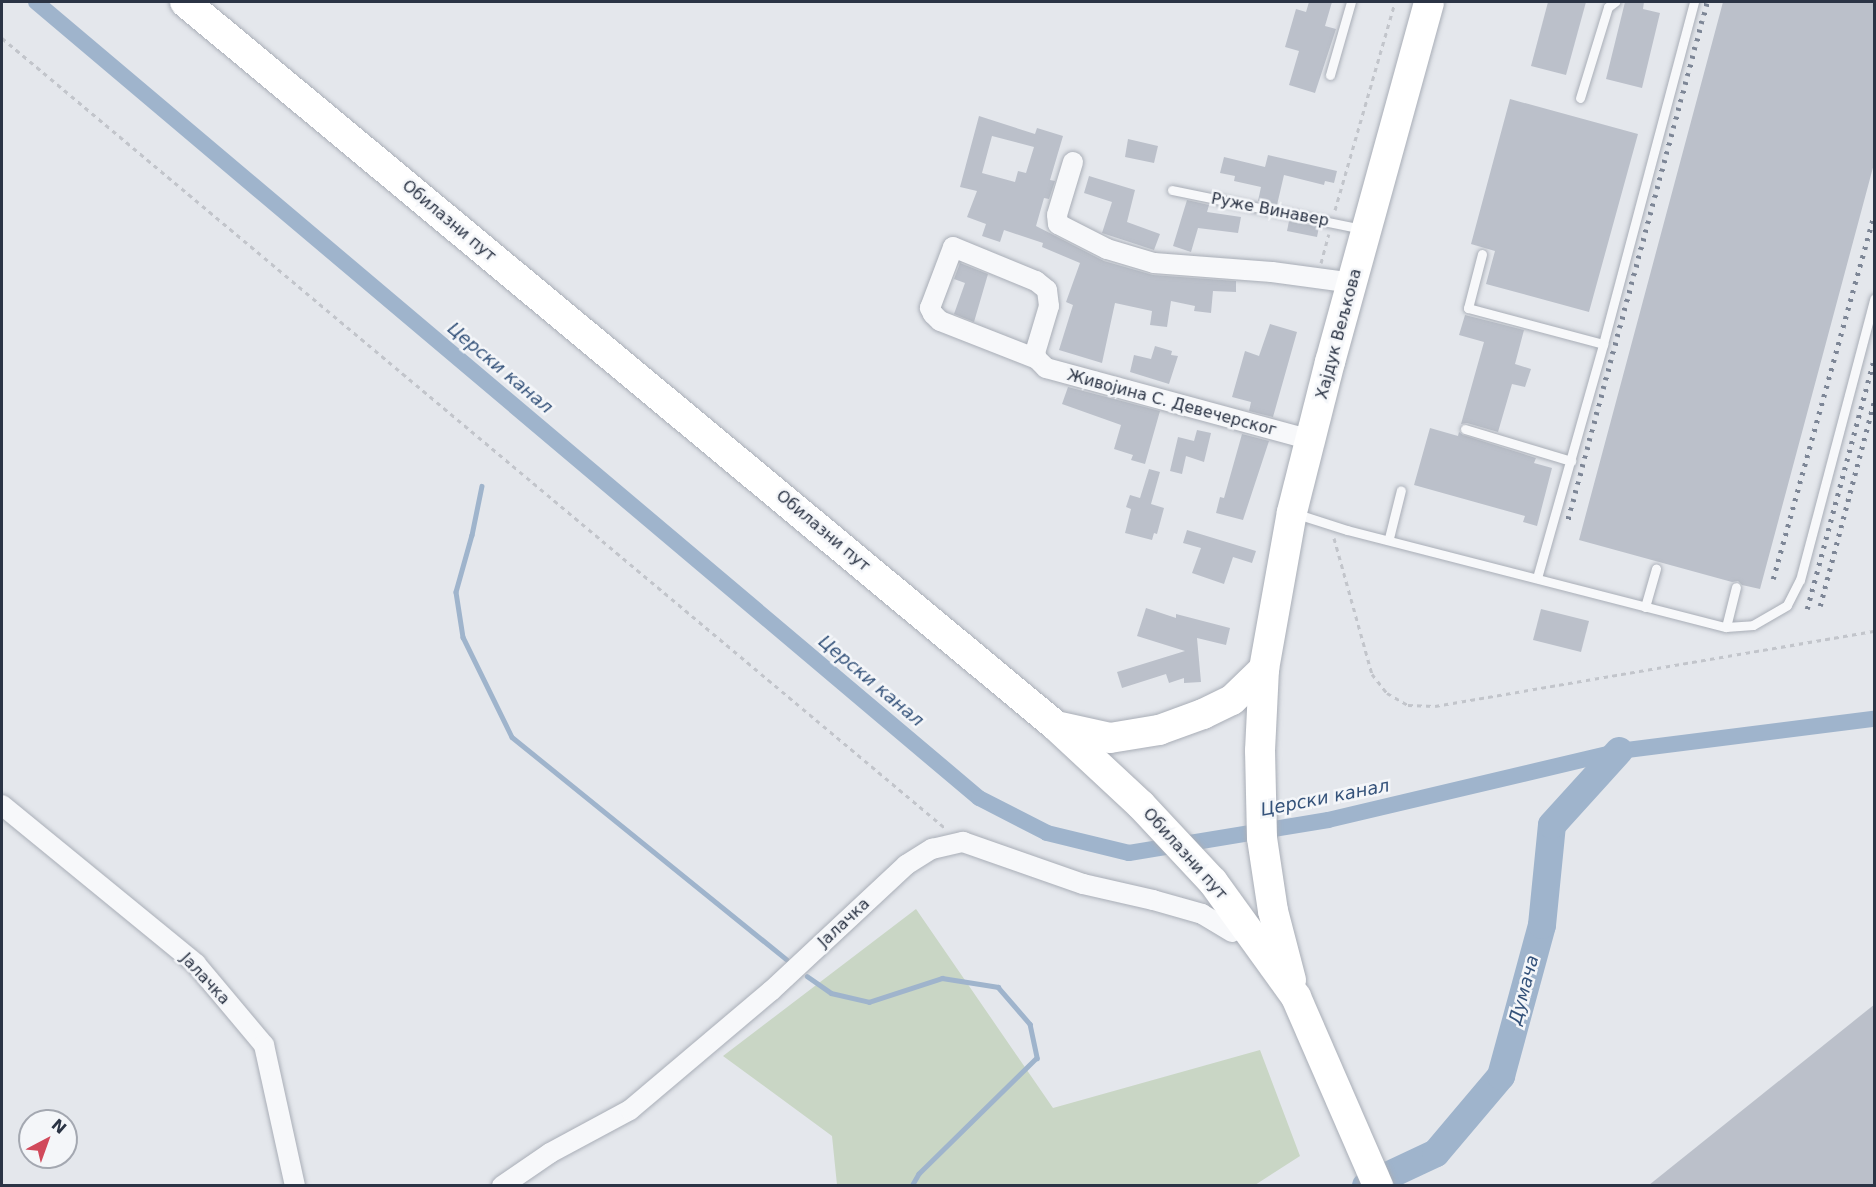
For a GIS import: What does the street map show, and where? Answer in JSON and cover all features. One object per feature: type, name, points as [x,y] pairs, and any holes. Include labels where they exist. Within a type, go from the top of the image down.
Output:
[{"type":"main road","name":"Обилазни пут","points":[[186,2],[1099,764],[1182,847],[1234,922],[1296,997],[1359,1146],[1378,1185]]},
{"type":"main road","name":"Хајдук Вељкова","points":[[1296,997],[1280,944],[1262,838],[1260,751],[1264,669],[1292,512],[1429,2]]},
{"type":"main road","points":[[1056,726],[1094,737],[1110,738],[1159,730],[1203,714],[1232,700],[1264,669]]},
{"type":"street","points":[[1073,162],[1057,215],[1058,224],[1107,249],[1154,263],[1272,272],[1353,283]]},
{"type":"street","name":"Живојина С. Девечерског","points":[[1037,359],[1035,353],[1050,306],[1047,290],[1036,281],[953,247],[930,308],[940,321],[1037,359],[1053,371],[1311,440]]},
{"type":"street","name":"Јалачка","points":[[2,805],[196,964],[264,1045],[295,1185]]},
{"type":"street","points":[[963,842],[1083,884],[1154,900],[1234,922]]},
{"type":"street","name":"Јалачка","points":[[502,1185],[550,1154],[630,1110],[771,991],[906,865],[932,849],[963,842]]},
{"type":"lane","points":[[1330,75],[1351,2]]},
{"type":"lane","points":[[1580,98],[1608,7],[1615,2]]},
{"type":"lane","points":[[1536,578],[1571,461],[1694,2]]},
{"type":"lane","name":"Руже Винавер","points":[[1172,190],[1368,230]]},
{"type":"lane","points":[[1482,254],[1468,308],[1603,344]]},
{"type":"lane","points":[[1292,512],[1331,525],[1389,538],[1726,627],[1753,625],[1787,605],[1800,580],[1875,299]]},
{"type":"lane","points":[[1465,429],[1571,461]]},
{"type":"lane","points":[[1389,538],[1401,490]]},
{"type":"lane","points":[[1645,607],[1656,568]]},
{"type":"lane","points":[[1726,627],[1736,587]]},
{"type":"path","points":[[1317,278],[1395,2]]},
{"type":"path","points":[[2,38],[931,819],[963,842]]},
{"type":"path","points":[[1331,525],[1372,674],[1387,693],[1408,705],[1435,706],[1875,631]]},
{"type":"green space","points":[[916,909],[1053,1108],[1260,1050],[1300,1156],[1255,1185],[837,1185],[832,1136],[723,1056]]},
{"type":"building","points":[[1309,2],[1332,2],[1325,26],[1336,29],[1315,93],[1289,85],[1299,51],[1285,47],[1296,9],[1306,12]]},
{"type":"building","points":[[1548,2],[1586,2],[1566,75],[1531,66]]},
{"type":"building","points":[[1625,2],[1644,2],[1643,9],[1660,13],[1642,88],[1606,79]]},
{"type":"building","points":[[1723,2],[1875,2],[1875,160],[1760,589],[1742,585],[1738,581],[1732,582],[1579,540]]},
{"type":"building","points":[[1510,99],[1638,134],[1589,312],[1486,284],[1495,251],[1471,244]]},
{"type":"building","points":[[979,116],[1035,134],[1037,128],[1063,136],[1050,180],[1055,181],[1049,199],[1044,198],[1036,226],[1104,261],[1153,275],[1236,281],[1236,292],[1213,291],[1211,313],[1194,311],[1195,306],[1171,301],[1167,327],[1150,325],[1152,311],[1115,303],[1102,363],[1059,350],[1073,305],[1066,302],[1080,263],[1042,247],[1043,243],[1004,230],[1000,242],[982,236],[986,224],[967,217],[977,191],[960,187]],"holes":[[[992,136],[1034,147],[1026,173],[1018,171],[1015,182],[982,173]]]},
{"type":"building","points":[[1128,139],[1158,146],[1154,163],[1125,157]]},
{"type":"building","points":[[1268,155],[1337,171],[1334,183],[1325,181],[1324,185],[1284,175],[1277,205],[1258,201],[1261,187],[1234,181],[1235,176],[1220,173],[1224,157],[1265,167]]},
{"type":"building","points":[[1089,176],[1135,190],[1127,222],[1160,234],[1154,250],[1102,233],[1112,202],[1084,193]]},
{"type":"building","points":[[1187,200],[1209,205],[1207,212],[1241,217],[1238,233],[1198,228],[1191,252],[1173,246]]},
{"type":"building","points":[[1289,221],[1319,227],[1317,237],[1287,231]]},
{"type":"building","points":[[960,263],[988,274],[974,322],[954,314],[965,283],[954,279]]},
{"type":"building","points":[[1465,315],[1524,330],[1515,364],[1531,369],[1525,387],[1512,384],[1498,432],[1467,423],[1461,424],[1484,342],[1459,335]]},
{"type":"building","points":[[1270,324],[1297,332],[1273,417],[1249,411],[1251,402],[1232,397],[1245,351],[1259,356]]},
{"type":"building","points":[[1155,346],[1172,351],[1171,355],[1178,356],[1169,384],[1130,372],[1134,355],[1151,359]]},
{"type":"building","points":[[1068,387],[1160,411],[1145,464],[1131,460],[1133,455],[1114,449],[1121,425],[1062,404]]},
{"type":"building","points":[[1430,428],[1458,436],[1459,432],[1536,458],[1534,463],[1552,468],[1537,526],[1523,522],[1525,516],[1414,485]]},
{"type":"building","points":[[1197,430],[1211,433],[1204,462],[1186,456],[1182,474],[1170,471],[1178,437],[1194,441]]},
{"type":"building","points":[[1242,434],[1269,441],[1243,520],[1216,513],[1220,497],[1224,498]]},
{"type":"building","points":[[1149,469],[1160,472],[1151,504],[1164,508],[1157,534],[1154,533],[1152,540],[1125,533],[1131,509],[1126,507],[1130,495],[1140,498]]},
{"type":"building","points":[[1187,530],[1256,551],[1252,563],[1233,557],[1224,584],[1192,573],[1201,548],[1183,543]]},
{"type":"building","points":[[1146,608],[1176,618],[1176,614],[1230,628],[1226,645],[1197,638],[1201,682],[1184,683],[1184,678],[1169,683],[1166,674],[1122,688],[1117,672],[1185,651],[1137,636]]},
{"type":"building","points":[[1541,609],[1589,621],[1581,652],[1533,640]]},
{"type":"building","points":[[1875,1004],[1875,1185],[1649,1185]]},
{"type":"waterway","name":"Церски канал","points":[[36,2],[979,798],[1047,833],[1129,853],[1328,820],[1619,751],[1874,719]]},
{"type":"waterway","points":[[482,486],[472,535],[456,592],[463,637],[512,737],[786,959]]},
{"type":"waterway","name":"Думача","points":[[1366,1186],[1436,1153],[1501,1076],[1542,925],[1552,825],[1619,751]]},
{"type":"waterway","points":[[807,976],[831,993],[869,1002],[942,978],[998,987],[1030,1024],[1037,1058],[919,1174],[912,1186]]},
{"type":"railway","points":[[1568,519],[1707,2]]},
{"type":"railway","points":[[1773,579],[1874,216]]},
{"type":"railway","points":[[1807,609],[1874,359]]},
{"type":"railway","points":[[1820,606],[1874,402]]}]
